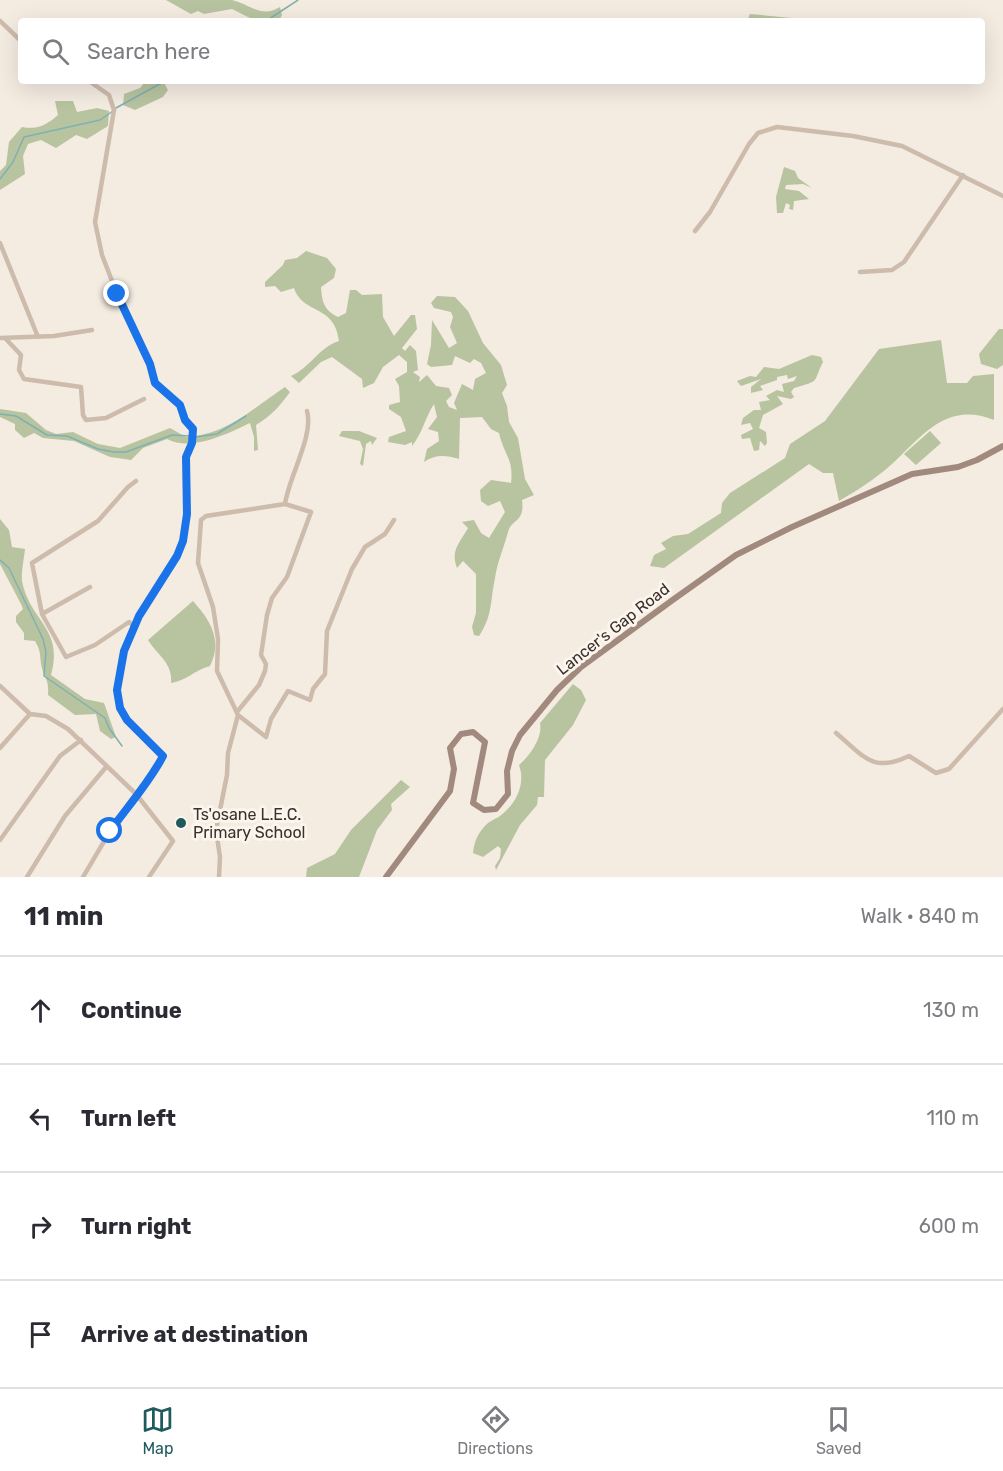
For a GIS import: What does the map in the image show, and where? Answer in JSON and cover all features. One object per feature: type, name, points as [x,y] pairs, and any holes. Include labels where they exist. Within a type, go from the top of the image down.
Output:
[{"type":"main road","name":"Lancer's Gap Road","points":[[386,877],[450,791],[454,770],[450,748],[461,734],[473,732],[485,742],[473,803],[484,810],[496,809],[508,794],[507,771],[512,751],[520,735],[557,690],[581,667],[674,599],[736,555],[792,527],[912,474],[958,467],[1003,446]]},
{"type":"street","points":[[0,21],[18,38]]},
{"type":"street","points":[[83,877],[163,756],[127,720],[120,708],[117,690],[121,663],[135,627],[158,584],[177,556],[183,541],[187,514],[186,457],[192,443],[193,429],[185,420],[180,405],[155,383],[150,364],[124,312],[102,255],[95,222],[114,110],[109,95],[93,84]]},
{"type":"street","points":[[695,231],[710,212],[749,144],[758,133],[777,127],[853,136],[902,146],[1003,196]]},
{"type":"street","points":[[860,272],[892,270],[904,262],[963,175]]},
{"type":"street","points":[[0,243],[38,337]]},
{"type":"street","points":[[3,339],[92,330]]},
{"type":"street","points":[[3,339],[21,355],[19,370],[24,379],[81,387],[83,415],[86,420],[106,418],[144,399]]},
{"type":"street","points":[[285,504],[294,466],[308,428],[307,411]]},
{"type":"street","points":[[135,627],[129,622],[94,645],[66,657],[42,614],[32,563],[98,521],[136,481]]},
{"type":"street","points":[[311,512],[285,504],[206,516],[201,520],[198,563],[213,607],[218,639],[217,671],[238,714],[266,737],[271,719],[288,691],[310,700],[313,689],[325,674],[327,631],[352,569],[365,547],[385,534],[394,520]]},
{"type":"street","points":[[219,877],[220,857],[216,830],[227,775],[228,753],[238,714],[259,685],[265,671],[266,663],[261,655],[267,615],[272,598],[286,577],[312,505]]},
{"type":"street","points":[[42,614],[90,587]]},
{"type":"street","points":[[0,686],[30,714],[46,716],[68,729],[136,794],[172,841],[149,877]]},
{"type":"street","points":[[836,733],[872,762],[881,765],[909,756],[936,773],[949,769],[1003,709]]},
{"type":"street","points":[[0,748],[30,714]]},
{"type":"street","points":[[0,840],[60,756],[81,740]]},
{"type":"street","points":[[27,877],[65,816],[107,765]]},
{"type":"green space","points":[[166,0],[232,0],[267,12],[280,7],[282,15],[280,18],[250,18],[232,9],[204,14],[198,11],[191,14]]},
{"type":"green space","points":[[750,14],[792,18],[748,18]]},
{"type":"green space","points":[[143,84],[165,84],[168,90],[163,97],[135,110],[123,105],[124,94],[140,88]]},
{"type":"green space","points":[[55,101],[73,101],[77,112],[97,108],[109,111],[108,126],[87,139],[76,135],[56,148],[41,140],[28,144],[23,156],[25,174],[0,190],[0,171],[6,165],[9,142],[22,127],[42,126],[58,115]]},
{"type":"green space","points":[[784,167],[795,171],[798,178],[812,188],[803,184],[786,185],[785,189],[799,191],[809,199],[794,201],[793,210],[789,209],[790,205],[786,203],[783,213],[777,213],[776,197]]},
{"type":"green space","points":[[306,251],[327,258],[336,269],[334,278],[321,287],[325,305],[338,317],[346,313],[350,290],[356,290],[362,295],[382,294],[383,317],[394,336],[411,315],[415,315],[417,329],[402,348],[405,351],[410,345],[416,351],[418,370],[413,372],[420,377],[419,382],[427,375],[436,386],[449,388],[452,395],[446,401],[449,407],[457,410],[454,403],[462,384],[473,390],[475,379],[486,373],[481,363],[474,359],[470,363],[455,356],[452,365],[431,367],[427,364],[431,345],[432,320],[449,348],[457,343],[450,327],[453,317],[451,312],[434,308],[431,303],[437,296],[455,297],[468,311],[483,343],[501,365],[507,385],[502,393],[507,406],[509,422],[518,438],[525,479],[534,495],[522,500],[522,513],[508,532],[496,572],[489,614],[479,636],[474,635],[472,627],[476,613],[476,574],[463,561],[457,568],[455,551],[468,528],[462,522],[474,520],[481,533],[489,538],[505,512],[500,501],[488,506],[481,501],[480,490],[491,480],[511,483],[510,462],[499,433],[491,429],[482,417],[460,418],[459,459],[441,456],[424,462],[427,449],[439,441],[438,432],[428,429],[437,417],[434,404],[412,446],[412,442],[405,445],[388,442],[389,437],[406,431],[401,417],[389,409],[389,405],[400,402],[399,386],[395,379],[407,372],[407,362],[399,355],[383,367],[374,383],[363,388],[362,379],[332,357],[321,362],[299,383],[291,376],[304,368],[326,348],[339,341],[332,321],[298,297],[294,288],[281,292],[275,286],[265,287],[265,282],[283,265],[285,260],[297,258]]},
{"type":"green space","points":[[999,329],[1003,329],[1003,365],[997,369],[981,364],[979,354]]},
{"type":"green space","points":[[941,340],[947,383],[967,383],[973,376],[994,374],[994,420],[977,415],[963,415],[937,424],[879,475],[839,501],[833,473],[823,473],[809,464],[664,568],[650,566],[654,555],[666,549],[661,543],[673,536],[688,534],[721,513],[722,503],[730,493],[785,458],[790,444],[825,421],[879,349]]},
{"type":"green space","points":[[812,355],[821,357],[823,362],[816,378],[812,382],[794,388],[791,392],[794,397],[791,399],[777,396],[783,404],[763,415],[759,428],[766,432],[767,443],[765,446],[760,441],[759,450],[754,451],[750,438],[742,439],[741,435],[753,429],[750,423],[741,425],[743,418],[754,410],[761,410],[759,402],[770,400],[766,396],[777,390],[784,392],[782,384],[794,381],[797,376],[788,379],[787,375],[777,377],[777,380],[760,386],[763,390],[751,393],[751,387],[761,379],[741,386],[737,381],[750,376],[756,377],[764,367],[779,369]]},
{"type":"green space","points":[[285,387],[290,392],[271,414],[256,425],[258,450],[254,451],[254,437],[250,423],[198,443],[187,444],[167,439],[143,448],[131,460],[110,457],[74,441],[43,438],[34,433],[24,438],[15,430],[15,424],[0,417],[0,409],[26,413],[46,430],[56,434],[73,432],[98,444],[120,448],[170,428],[186,437],[214,431],[239,419]]},
{"type":"green space","points":[[342,431],[359,431],[377,438],[372,445],[371,441],[366,444],[363,466],[360,464],[363,449],[360,441],[339,436]]},
{"type":"green space","points":[[930,431],[941,443],[916,465],[904,454]]},
{"type":"green space","points":[[0,519],[9,530],[12,547],[25,549],[22,581],[26,595],[50,635],[54,659],[51,675],[85,699],[104,703],[116,737],[111,739],[100,731],[96,714],[75,715],[48,695],[39,648],[35,641],[24,640],[24,633],[16,622],[16,616],[23,609],[0,564]]},
{"type":"green space","points":[[193,601],[213,631],[214,657],[210,666],[171,683],[170,670],[148,640]]},
{"type":"green space","points":[[573,684],[581,690],[586,700],[573,725],[545,760],[544,797],[538,797],[537,805],[520,825],[496,870],[495,866],[500,858],[501,849],[498,846],[483,857],[473,853],[476,839],[486,825],[506,811],[515,800],[521,779],[519,765],[535,746],[540,734],[540,723]]},
{"type":"green space","points":[[401,780],[410,787],[391,804],[392,810],[377,830],[359,877],[306,877],[307,868],[335,854],[351,830]]},
{"type":"waterway","points":[[271,18],[298,0]]},
{"type":"waterway","points":[[116,108],[160,84]]},
{"type":"waterway","points":[[0,179],[13,162],[24,137],[100,120],[113,111]]},
{"type":"waterway","points":[[0,414],[16,416],[47,435],[67,436],[98,449],[114,452],[126,452],[172,435],[191,436]]},
{"type":"waterway","points":[[196,437],[217,434],[246,416]]},
{"type":"waterway","points":[[0,560],[9,568],[43,639],[46,652],[44,676],[105,718],[122,746]]},
{"type":"place","name":"Ts'osane L.E.C. Primary School","points":[[181,823]]},
{"type":"route","points":[[110,831],[150,778],[163,756],[127,720],[120,708],[117,690],[124,651],[139,616],[177,556],[183,541],[187,514],[186,457],[194,436],[193,429],[182,415],[180,405],[155,383],[150,364],[117,294]]}]
